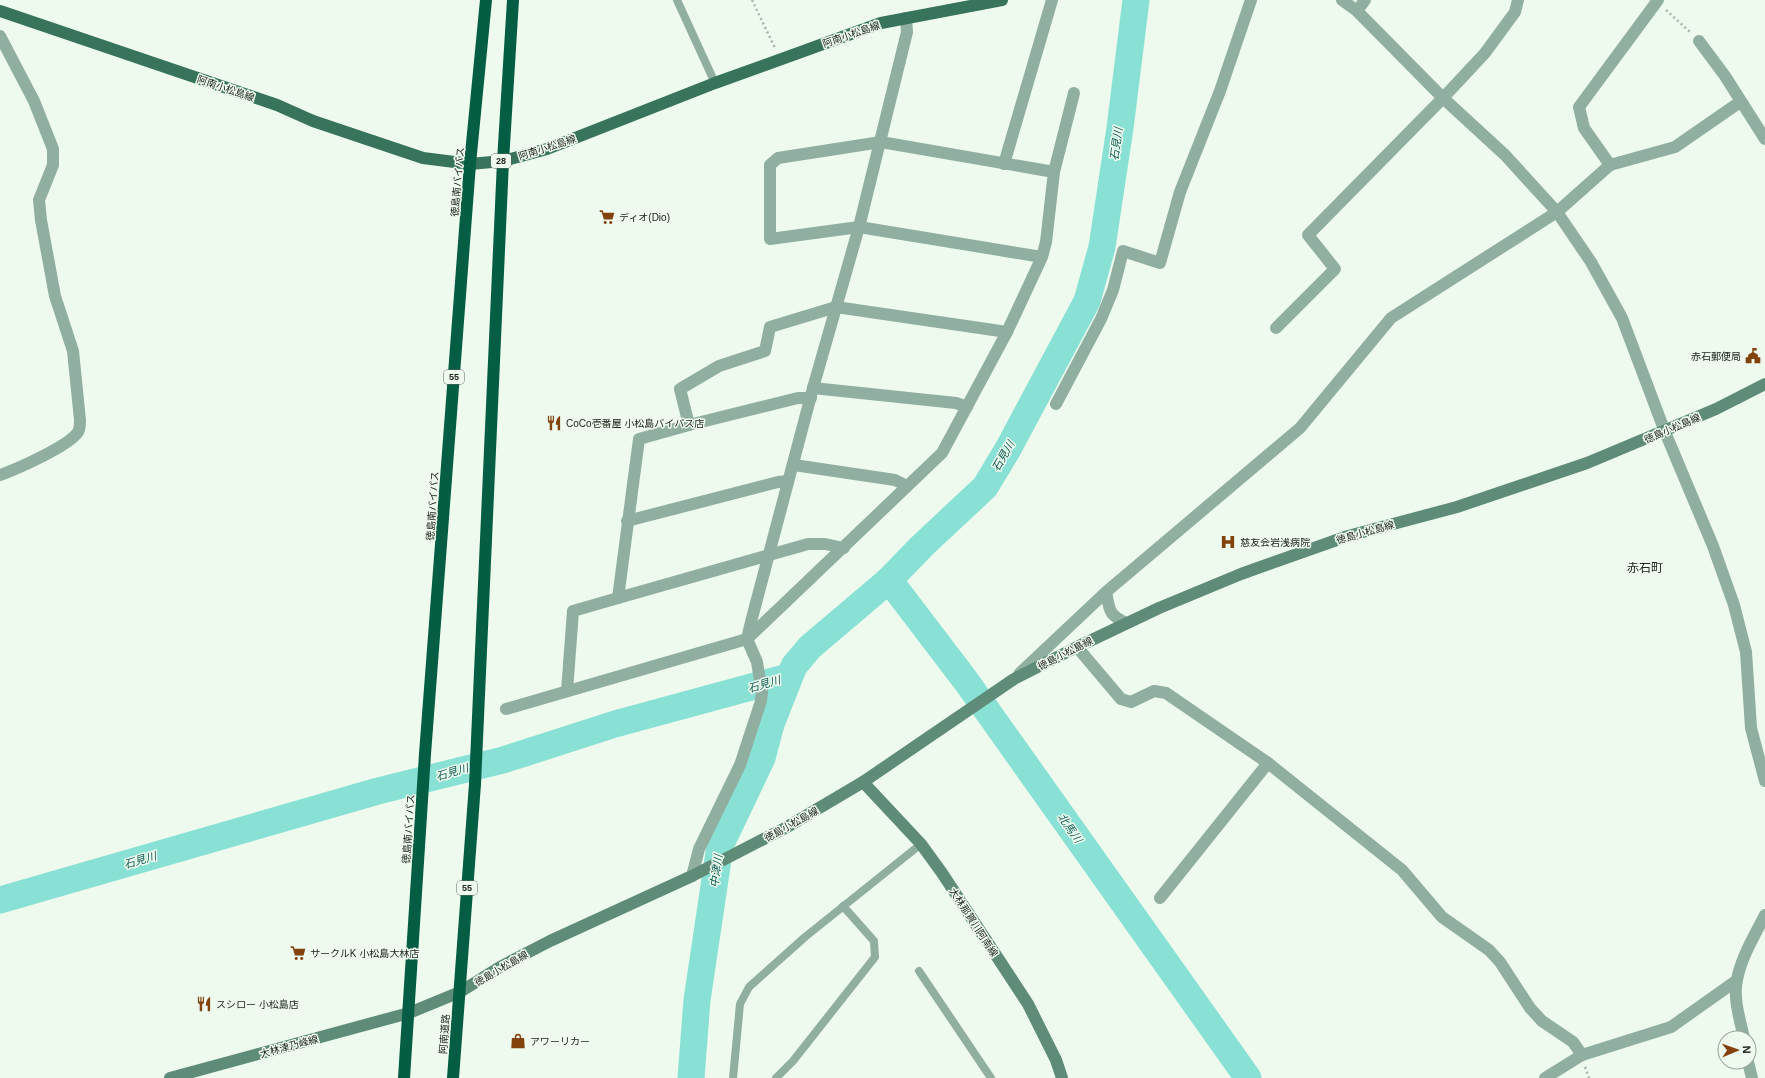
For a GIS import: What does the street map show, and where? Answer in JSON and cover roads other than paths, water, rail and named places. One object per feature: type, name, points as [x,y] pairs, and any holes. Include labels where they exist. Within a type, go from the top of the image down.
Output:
[{"type":"highway","name":"徳島南バイパス","points":[[409,1013],[425,754],[470,164],[486,0]]},
{"type":"highway","name":"55","points":[[460,992],[477,753],[503,161],[513,0]]},
{"type":"highway","name":"阿南道路","points":[[453,1078],[460,992]]},
{"type":"highway","name":"55","points":[[404,1078],[409,1013]]},
{"type":"main road","name":"阿南小松島線","points":[[0,11],[277,105],[313,121],[423,158],[470,164],[503,161],[547,149],[715,83],[881,23],[1002,0]]},
{"type":"main road","name":"徳島小松島線","points":[[409,1013],[460,992],[500,967],[550,941],[692,876],[788,827],[863,782],[1014,679],[1077,646],[1126,623],[1241,574],[1348,536],[1464,505],[1587,463],[1665,432],[1716,409],[1765,384]]},
{"type":"main road","name":"大林那賀川阿南線","points":[[863,782],[921,844],[942,873],[1028,1004],[1056,1060],[1062,1078]]},
{"type":"main road","name":"大林津乃峰線","points":[[170,1078],[409,1013]]},
{"type":"street","points":[[1004,164],[1052,0]]},
{"type":"street","points":[[1056,404],[1101,319],[1113,290],[1123,251],[1160,263],[1180,192],[1220,91],[1251,0]]},
{"type":"street","points":[[1342,0],[1357,11],[1443,98],[1505,155],[1557,212],[1591,262],[1622,318],[1665,432],[1713,546],[1734,605],[1746,652],[1751,728],[1765,781]]},
{"type":"street","points":[[1357,11],[1365,0]]},
{"type":"street","points":[[1276,328],[1335,269],[1308,235],[1443,98],[1485,52],[1515,12],[1518,0]]},
{"type":"street","points":[[1610,165],[1584,128],[1579,107],[1657,1]]},
{"type":"street","points":[[692,876],[699,849],[740,765],[762,701],[757,662],[747,639],[767,557],[788,481],[794,465],[836,307],[860,227],[907,32],[906,18]]},
{"type":"street","points":[[0,36],[34,101],[52,149],[53,165],[39,200],[41,220],[55,296],[73,351],[80,420],[79,432],[69,441],[17,469],[0,475]]},
{"type":"street","points":[[1699,41],[1725,76],[1740,102],[1765,139]]},
{"type":"street","points":[[506,710],[747,639],[942,453],[1007,332],[1042,257],[1046,242],[1054,172],[1074,92]]},
{"type":"street","points":[[1014,679],[1106,592],[1300,428],[1391,318],[1557,212],[1610,165],[1674,147],[1740,102]]},
{"type":"street","points":[[1042,257],[860,227],[770,239],[770,165],[778,158],[881,142],[1054,172]]},
{"type":"street","points":[[689,425],[680,389],[719,366],[764,351],[770,327],[836,307],[1007,332]]},
{"type":"street","points":[[618,598],[639,439],[798,398],[812,393],[956,403],[967,408]]},
{"type":"street","points":[[794,465],[895,480],[907,486]]},
{"type":"street","points":[[627,521],[778,482],[788,481]]},
{"type":"street","points":[[567,691],[573,611],[767,557],[808,544],[825,544],[844,548]]},
{"type":"street","points":[[1106,592],[1113,617],[1126,623]]},
{"type":"street","points":[[1077,646],[1121,699],[1131,702],[1154,691],[1166,693],[1268,763],[1402,870],[1442,917],[1489,950],[1500,962],[1530,1008],[1542,1021],[1573,1042],[1582,1055]]},
{"type":"street","points":[[1160,898],[1268,763]]},
{"type":"street","points":[[1742,1030],[1737,1004],[1736,981],[1742,961],[1765,914]]},
{"type":"street","points":[[1545,1078],[1582,1055],[1671,1027],[1736,981]]},
{"type":"lane","points":[[677,0],[715,83]]},
{"type":"lane","points":[[733,1078],[740,1004],[749,987],[805,937],[921,844]]},
{"type":"lane","points":[[776,1078],[793,1061],[875,957],[874,941],[843,906]]},
{"type":"lane","points":[[919,971],[991,1078]]},
{"type":"waterway","name":"石見川","points":[[691,1078],[697,1000],[720,846],[762,758],[771,724],[794,666],[810,647],[889,580],[922,546],[985,487],[1008,449],[1087,301],[1102,247],[1120,128],[1136,0]]},
{"type":"waterway","name":"北馬川","points":[[889,580],[966,681],[1248,1078]]},
{"type":"waterway","name":"石見川","points":[[0,900],[378,791],[503,760],[615,724],[788,677]]},
{"type":"place","name":"ディオ(Dio)","points":[[607,217]]},
{"type":"place","name":"赤石郵便局","points":[[1753,356]]},
{"type":"place","name":"CoCo壱番屋 小松島バイパス店","points":[[554,423]]},
{"type":"place","name":"慈友会岩浅病院","points":[[1228,542]]},
{"type":"place","name":"サークルK 小松島大林店","points":[[298,953]]},
{"type":"place","name":"スシロー 小松島店","points":[[204,1004]]},
{"type":"place","name":"アワーリカー","points":[[518,1041]]},
{"type":"district","name":"赤石町","points":[[1645,568]]},
{"type":"water label","name":"中津川","points":[[716,871]]}]
